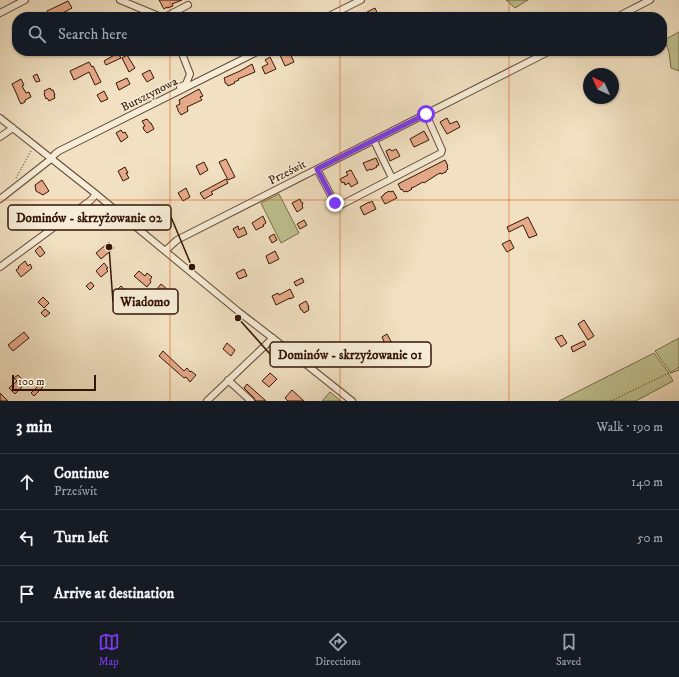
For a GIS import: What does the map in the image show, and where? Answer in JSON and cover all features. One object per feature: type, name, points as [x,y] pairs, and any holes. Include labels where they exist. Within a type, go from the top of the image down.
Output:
[{"type":"street","points":[[0,13],[25,0]]},
{"type":"street","points":[[120,0],[149,12]]},
{"type":"street","points":[[337,12],[361,0]]},
{"type":"street","points":[[627,12],[650,0]]},
{"type":"street","points":[[175,12],[188,5]]},
{"type":"street","points":[[0,199],[49,157],[186,84],[190,74],[183,56]]},
{"type":"street","name":"Bursztynowa","points":[[49,157],[249,56]]},
{"type":"street","name":"Prześwit","points":[[165,251],[177,240],[540,56]]},
{"type":"street","points":[[317,169],[335,203],[338,205],[392,178],[442,152],[426,114]]},
{"type":"street","points":[[0,118],[96,194],[239,312],[352,401]]},
{"type":"street","points":[[0,137],[13,128]]},
{"type":"street","points":[[374,141],[392,178]]},
{"type":"street","points":[[0,267],[91,200],[96,194]]},
{"type":"street","points":[[207,401],[273,338]]},
{"type":"street","points":[[228,380],[251,401]]},
{"type":"path","points":[[15,181],[34,145]]},
{"type":"path","points":[[611,401],[679,367]]},
{"type":"green space","points":[[506,0],[528,0],[515,8]]},
{"type":"green space","points":[[679,32],[679,71],[671,68],[667,38]]},
{"type":"green space","points":[[279,194],[299,233],[281,243],[261,203]]},
{"type":"green space","points":[[679,338],[679,370],[671,373],[655,351]]},
{"type":"green space","points":[[654,353],[673,381],[636,401],[559,401]]},
{"type":"green space","points":[[330,392],[341,401],[322,401]]},
{"type":"building","points":[[159,0],[182,0],[172,4],[173,6],[164,9]]},
{"type":"building","points":[[68,1],[72,8],[65,12],[47,11]]},
{"type":"building","points":[[375,8],[377,12],[367,12]]},
{"type":"building","points":[[113,56],[120,56],[121,58],[106,65],[104,61]]},
{"type":"building","points":[[128,56],[135,68],[129,72],[122,58]]},
{"type":"building","points":[[280,56],[291,56],[294,62],[285,66]]},
{"type":"building","points":[[270,57],[276,69],[265,74],[262,67],[268,64],[265,60]]},
{"type":"building","points":[[89,62],[92,67],[93,66],[101,82],[95,85],[89,72],[74,80],[70,71]]},
{"type":"building","points":[[252,64],[255,72],[238,79],[239,80],[234,82],[235,83],[228,86],[225,83],[224,78]]},
{"type":"building","points":[[150,70],[154,78],[147,82],[142,74]]},
{"type":"building","points":[[37,74],[40,81],[36,82],[33,76]]},
{"type":"building","points":[[127,78],[130,84],[119,90],[116,83]]},
{"type":"building","points":[[21,79],[24,85],[22,86],[26,93],[29,92],[31,97],[21,104],[12,84]]},
{"type":"building","points":[[50,88],[53,90],[55,98],[49,101],[47,98],[46,99],[44,91]]},
{"type":"building","points":[[199,89],[203,96],[200,97],[202,100],[187,107],[188,111],[181,115],[176,106],[180,104],[179,100]]},
{"type":"building","points":[[104,91],[108,99],[101,102],[97,95]]},
{"type":"building","points":[[447,118],[450,124],[457,121],[460,127],[447,134],[440,122]]},
{"type":"building","points":[[147,119],[154,129],[147,133],[144,130],[143,127],[145,126],[142,121]]},
{"type":"building","points":[[121,130],[123,133],[125,132],[128,137],[121,142],[116,133]]},
{"type":"building","points":[[424,131],[429,140],[414,147],[410,139]]},
{"type":"building","points":[[390,149],[392,151],[396,149],[400,156],[390,161],[386,151]]},
{"type":"building","points":[[376,158],[379,165],[367,171],[363,163]]},
{"type":"building","points":[[226,159],[235,177],[228,180],[219,162]]},
{"type":"building","points":[[445,160],[448,166],[446,172],[438,174],[424,183],[423,182],[411,188],[412,189],[407,192],[404,192],[402,189],[401,190],[398,184]]},
{"type":"building","points":[[204,162],[208,170],[200,175],[196,166]]},
{"type":"building","points":[[125,167],[129,178],[123,181],[118,171]]},
{"type":"building","points":[[351,170],[358,183],[351,187],[349,183],[345,185],[344,182],[342,183],[340,179],[348,175],[346,172]]},
{"type":"building","points":[[226,179],[228,183],[211,192],[213,194],[204,199],[200,193]]},
{"type":"building","points":[[42,180],[49,191],[43,195],[36,191],[35,185]]},
{"type":"building","points":[[186,188],[190,197],[183,201],[178,193]]},
{"type":"building","points":[[389,191],[393,191],[397,198],[385,204],[381,197]]},
{"type":"building","points":[[300,199],[303,203],[303,208],[297,212],[292,203]]},
{"type":"building","points":[[372,201],[376,209],[364,215],[360,207]]},
{"type":"building","points":[[263,216],[266,223],[263,225],[264,226],[256,230],[252,223]]},
{"type":"building","points":[[528,217],[537,235],[529,238],[523,225],[509,232],[507,227]]},
{"type":"building","points":[[304,220],[307,225],[300,229],[297,224]]},
{"type":"building","points":[[238,226],[239,230],[244,227],[247,234],[238,238],[233,229]]},
{"type":"building","points":[[274,234],[277,240],[272,243],[269,237]]},
{"type":"building","points":[[510,240],[514,248],[507,252],[502,244]]},
{"type":"building","points":[[109,242],[114,248],[101,259],[96,253]]},
{"type":"building","points":[[40,246],[45,253],[40,257],[35,251]]},
{"type":"building","points":[[275,251],[279,259],[269,264],[266,256]]},
{"type":"building","points":[[25,261],[28,266],[30,264],[32,268],[21,277],[16,270]]},
{"type":"building","points":[[104,263],[108,268],[106,269],[108,271],[101,277],[96,271]]},
{"type":"building","points":[[244,269],[247,276],[239,279],[236,273]]},
{"type":"building","points":[[139,271],[145,276],[147,273],[152,277],[150,280],[151,282],[147,287],[134,276]]},
{"type":"building","points":[[302,278],[304,282],[296,286],[294,282]]},
{"type":"building","points":[[91,282],[94,286],[90,290],[86,286]]},
{"type":"building","points":[[161,284],[167,289],[163,293],[166,298],[161,303],[158,301],[156,303],[152,299],[154,297],[152,295]]},
{"type":"building","points":[[121,286],[127,292],[124,296],[117,290]]},
{"type":"building","points":[[290,289],[294,297],[276,305],[272,296],[278,293],[279,295]]},
{"type":"building","points":[[43,297],[49,303],[44,308],[38,302]]},
{"type":"building","points":[[306,301],[309,310],[304,313],[299,305]]},
{"type":"building","points":[[45,309],[50,313],[45,317],[41,313]]},
{"type":"building","points":[[584,320],[594,336],[588,340],[578,324]]},
{"type":"building","points":[[24,332],[29,338],[13,351],[8,345]]},
{"type":"building","points":[[387,334],[394,347],[388,350],[382,337]]},
{"type":"building","points":[[562,335],[567,343],[561,347],[555,338]]},
{"type":"building","points":[[584,341],[586,345],[573,352],[571,347]]},
{"type":"building","points":[[227,343],[235,350],[231,356],[223,349]]},
{"type":"building","points":[[163,351],[184,371],[187,368],[190,372],[191,371],[196,375],[190,382],[186,377],[184,378],[159,356]]},
{"type":"building","points":[[270,373],[277,379],[269,387],[262,381]]},
{"type":"building","points":[[18,375],[24,381],[20,385],[22,387],[15,394],[9,388],[17,381],[14,378]]},
{"type":"building","points":[[40,384],[43,387],[34,396],[31,393]]},
{"type":"building","points":[[247,384],[266,401],[256,401],[244,388]]},
{"type":"building","points":[[292,390],[304,401],[288,401],[285,398]]},
{"type":"building","points":[[0,393],[8,401],[0,401]]},
{"type":"place","name":"Wiadomo","points":[[109,247]]},
{"type":"place","name":"Dominów - skrzyżowanie 02","points":[[192,267]]},
{"type":"place","name":"Dominów - skrzyżowanie 01","points":[[238,318]]},
{"type":"route","points":[[335,203],[317,169],[426,114]]}]
